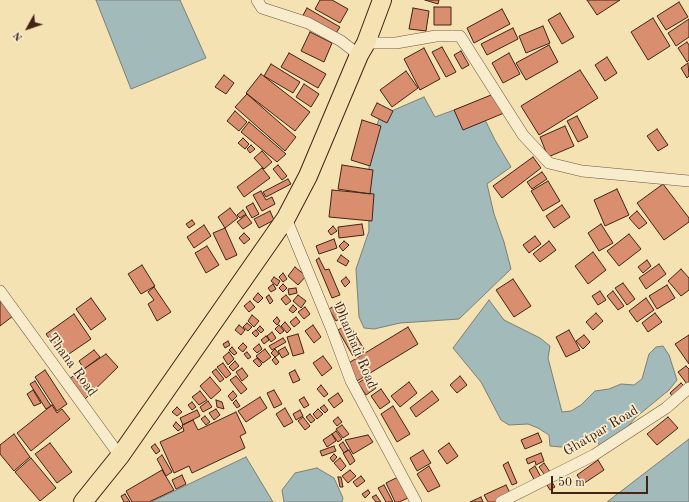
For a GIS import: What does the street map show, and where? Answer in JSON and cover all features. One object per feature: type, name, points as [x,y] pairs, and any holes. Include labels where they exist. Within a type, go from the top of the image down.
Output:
[{"type":"main road","points":[[83,502],[120,456],[286,218],[308,176],[363,49],[382,0]]},
{"type":"street","points":[[257,0],[262,8],[308,23],[341,41],[363,49],[436,36],[460,36],[523,135],[549,163],[582,171],[689,181]]},
{"type":"street","name":"Dhanhati Road","points":[[286,218],[332,330],[351,381],[416,502]]},
{"type":"street","name":"Thana Road","points":[[0,291],[120,456]]},
{"type":"street","name":"Ghatpar Road","points":[[501,502],[594,455],[666,408],[689,388]]},
{"type":"water","points":[[96,0],[180,0],[206,58],[131,89]]},
{"type":"water","points":[[424,97],[435,117],[476,102],[495,140],[511,167],[487,184],[494,214],[504,242],[511,269],[459,319],[400,323],[374,329],[364,328],[359,317],[356,269],[369,231],[368,182],[371,143],[380,116]]},
{"type":"water","points":[[489,300],[504,320],[540,338],[550,346],[548,358],[562,412],[571,411],[581,405],[595,391],[609,389],[621,384],[634,385],[642,379],[649,354],[656,347],[663,346],[669,355],[677,380],[669,390],[635,418],[626,429],[601,448],[596,439],[588,434],[575,443],[561,447],[550,446],[549,435],[538,428],[528,424],[509,425],[501,420],[481,382],[453,348]]},
{"type":"water","points":[[689,439],[689,502],[607,502],[650,469]]},
{"type":"water","points":[[246,457],[273,502],[151,502]]},
{"type":"water","points":[[317,468],[334,478],[343,498],[342,502],[284,502],[282,490],[295,473]]},
{"type":"building","points":[[320,0],[332,0],[348,9],[340,23],[315,9]]},
{"type":"building","points":[[425,0],[439,0],[438,4]]},
{"type":"building","points":[[587,0],[620,0],[597,15]]},
{"type":"building","points":[[679,2],[688,17],[666,30],[657,16]]},
{"type":"building","points":[[434,7],[451,7],[451,25],[434,25]]},
{"type":"building","points":[[307,8],[340,27],[334,36],[302,17]]},
{"type":"building","points":[[413,8],[429,11],[426,31],[409,29]]},
{"type":"building","points":[[502,9],[510,24],[474,43],[467,28]]},
{"type":"building","points":[[560,13],[574,37],[562,44],[548,20]]},
{"type":"building","points":[[653,18],[670,46],[648,60],[631,32]]},
{"type":"building","points":[[689,19],[689,37],[676,46],[668,33]]},
{"type":"building","points":[[543,26],[550,43],[526,53],[519,36]]},
{"type":"building","points":[[513,28],[518,39],[487,55],[481,44]]},
{"type":"building","points":[[310,32],[332,43],[324,62],[301,51]]},
{"type":"building","points":[[687,42],[689,45],[689,60],[687,62],[678,48]]},
{"type":"building","points":[[549,45],[558,62],[526,80],[516,63]]},
{"type":"building","points":[[442,47],[456,72],[446,77],[432,52]]},
{"type":"building","points":[[424,48],[440,79],[420,90],[404,59]]},
{"type":"building","points":[[461,51],[469,65],[462,69],[454,55]]},
{"type":"building","points":[[289,53],[326,74],[318,88],[281,67]]},
{"type":"building","points":[[509,53],[520,74],[503,83],[492,63]]},
{"type":"building","points":[[607,57],[617,73],[605,81],[595,65]]},
{"type":"building","points":[[688,63],[689,76],[687,78],[681,68]]},
{"type":"building","points":[[271,64],[300,82],[293,93],[264,76]]},
{"type":"building","points":[[580,70],[598,98],[539,135],[521,106]]},
{"type":"building","points":[[406,71],[418,88],[392,107],[380,90]]},
{"type":"building","points":[[261,74],[310,112],[295,131],[246,93]]},
{"type":"building","points":[[224,75],[234,83],[226,94],[215,87]]},
{"type":"building","points":[[304,84],[319,94],[311,107],[296,97]]},
{"type":"building","points":[[496,93],[504,113],[463,130],[454,110]]},
{"type":"building","points":[[247,94],[296,137],[285,151],[235,107]]},
{"type":"building","points":[[377,103],[393,111],[387,123],[371,115]]},
{"type":"building","points":[[235,111],[247,122],[239,131],[227,121]]},
{"type":"building","points":[[577,116],[588,137],[578,142],[567,121]]},
{"type":"building","points":[[362,120],[381,126],[370,166],[351,160]]},
{"type":"building","points":[[249,122],[286,154],[277,162],[241,132]]},
{"type":"building","points":[[565,126],[574,146],[548,157],[540,137]]},
{"type":"building","points":[[657,129],[668,145],[658,151],[647,136]]},
{"type":"building","points":[[243,138],[249,144],[245,149],[238,143]]},
{"type":"building","points":[[251,145],[255,149],[250,153],[247,149]]},
{"type":"building","points":[[262,151],[272,162],[264,169],[254,158]]},
{"type":"building","points":[[533,157],[541,168],[502,198],[493,186]]},
{"type":"building","points":[[278,165],[287,176],[282,180],[273,169]]},
{"type":"building","points":[[342,165],[373,170],[370,194],[338,189]]},
{"type":"building","points":[[262,168],[270,178],[244,197],[237,187]]},
{"type":"building","points":[[542,172],[547,179],[532,189],[527,182]]},
{"type":"building","points":[[288,179],[291,184],[266,197],[263,192]]},
{"type":"building","points":[[548,181],[560,201],[543,211],[531,191]]},
{"type":"building","points":[[663,184],[689,218],[689,222],[664,240],[637,203]]},
{"type":"building","points":[[617,189],[629,215],[605,226],[594,200]]},
{"type":"building","points":[[332,190],[374,194],[372,221],[329,217]]},
{"type":"building","points":[[261,191],[266,200],[272,197],[275,204],[262,211],[253,195]]},
{"type":"building","points":[[253,203],[259,214],[252,218],[246,207]]},
{"type":"building","points":[[562,205],[570,217],[554,228],[546,216]]},
{"type":"building","points":[[230,208],[238,218],[225,228],[218,217]]},
{"type":"building","points":[[243,210],[246,214],[240,218],[237,215]]},
{"type":"building","points":[[270,211],[274,220],[259,228],[254,219]]},
{"type":"building","points":[[637,211],[647,223],[639,229],[629,218]]},
{"type":"building","points":[[246,215],[252,223],[243,229],[237,222]]},
{"type":"building","points":[[192,220],[195,224],[189,228],[186,224]]},
{"type":"building","points":[[362,224],[364,235],[339,238],[338,227]]},
{"type":"building","points":[[601,224],[613,243],[599,251],[588,233]]},
{"type":"building","points":[[204,225],[211,236],[194,248],[187,237]]},
{"type":"building","points":[[333,226],[337,231],[331,235],[328,231]]},
{"type":"building","points":[[225,228],[237,255],[226,260],[213,233]]},
{"type":"building","points":[[244,233],[250,239],[244,244],[239,238]]},
{"type":"building","points":[[629,234],[641,249],[619,266],[607,251]]},
{"type":"building","points":[[535,236],[541,244],[529,253],[523,245]]},
{"type":"building","points":[[334,239],[337,248],[319,254],[316,246]]},
{"type":"building","points":[[344,241],[349,245],[343,251],[339,246]]},
{"type":"building","points":[[549,241],[556,250],[540,262],[533,254]]},
{"type":"building","points":[[207,246],[219,265],[206,273],[195,253]]},
{"type":"building","points":[[593,252],[606,270],[588,284],[575,266]]},
{"type":"building","points":[[341,255],[349,261],[346,266],[337,261]]},
{"type":"building","points":[[319,258],[325,270],[329,269],[340,295],[332,298],[316,260]]},
{"type":"building","points":[[647,260],[651,266],[643,273],[638,267]]},
{"type":"building","points":[[659,264],[666,274],[646,289],[639,278]]},
{"type":"building","points":[[142,265],[155,286],[141,294],[128,274]]},
{"type":"building","points":[[295,267],[306,276],[298,285],[288,276]]},
{"type":"building","points":[[681,269],[689,278],[689,290],[681,296],[668,281]]},
{"type":"building","points":[[283,273],[287,279],[283,282],[279,277]]},
{"type":"building","points":[[274,277],[280,281],[277,286],[271,281]]},
{"type":"building","points":[[346,277],[350,282],[345,287],[341,281]]},
{"type":"building","points":[[513,279],[531,306],[514,317],[496,290]]},
{"type":"building","points":[[623,283],[635,299],[627,305],[615,288]]},
{"type":"building","points":[[273,284],[276,289],[271,292],[268,288]]},
{"type":"building","points":[[283,284],[287,288],[283,292],[279,288]]},
{"type":"building","points":[[667,285],[675,298],[657,309],[649,296]]},
{"type":"building","points":[[154,287],[171,312],[157,321],[148,304],[154,300],[148,292]]},
{"type":"building","points":[[296,288],[297,293],[289,295],[288,289]]},
{"type":"building","points":[[600,291],[606,300],[598,305],[592,296]]},
{"type":"building","points":[[613,291],[624,306],[618,310],[607,296]]},
{"type":"building","points":[[258,293],[263,298],[258,303],[253,299]]},
{"type":"building","points":[[269,295],[273,301],[270,304],[266,297]]},
{"type":"building","points":[[286,295],[291,301],[286,305],[281,299]]},
{"type":"building","points":[[298,295],[306,301],[301,308],[293,301]]},
{"type":"building","points":[[91,298],[106,319],[91,330],[76,309]]},
{"type":"building","points":[[646,298],[654,310],[637,322],[629,311]]},
{"type":"building","points":[[0,299],[13,316],[0,326]]},
{"type":"building","points":[[250,301],[255,307],[249,312],[244,306]]},
{"type":"building","points":[[341,302],[348,314],[336,321],[329,309]]},
{"type":"building","points":[[293,305],[297,309],[293,313],[289,310]]},
{"type":"building","points":[[305,307],[310,314],[304,319],[298,312]]},
{"type":"building","points":[[596,313],[603,321],[593,330],[586,322]]},
{"type":"building","points":[[655,313],[662,322],[648,332],[642,323]]},
{"type":"building","points":[[74,314],[91,339],[63,358],[46,334]]},
{"type":"building","points":[[252,315],[259,321],[254,327],[248,321]]},
{"type":"building","points":[[277,317],[280,321],[277,325],[273,321]]},
{"type":"building","points":[[296,317],[300,322],[294,327],[290,322]]},
{"type":"building","points":[[285,322],[291,329],[287,333],[281,326]]},
{"type":"building","points":[[247,323],[252,327],[248,331],[243,327]]},
{"type":"building","points":[[349,324],[364,349],[353,356],[338,330]]},
{"type":"building","points":[[239,325],[245,330],[241,335],[235,330]]},
{"type":"building","points":[[279,325],[284,331],[280,334],[275,329]]},
{"type":"building","points":[[313,325],[321,337],[314,343],[305,331]]},
{"type":"building","points":[[260,326],[264,330],[261,333],[257,329]]},
{"type":"building","points":[[408,327],[418,344],[357,381],[347,364]]},
{"type":"building","points":[[256,330],[259,334],[256,337],[252,333]]},
{"type":"building","points":[[569,330],[580,350],[566,357],[556,337]]},
{"type":"building","points":[[272,332],[276,338],[271,342],[267,336]]},
{"type":"building","points":[[298,334],[304,353],[293,356],[287,337]]},
{"type":"building","points":[[584,335],[590,342],[583,349],[576,341]]},
{"type":"building","points":[[689,335],[689,364],[675,344]]},
{"type":"building","points":[[266,336],[269,340],[264,344],[261,340]]},
{"type":"building","points":[[283,338],[286,342],[272,350],[269,346]]},
{"type":"building","points":[[228,341],[230,345],[225,348],[223,344]]},
{"type":"building","points":[[243,343],[247,347],[243,352],[238,348]]},
{"type":"building","points":[[259,344],[262,349],[257,353],[253,349]]},
{"type":"building","points":[[232,347],[237,353],[234,355],[229,350]]},
{"type":"building","points":[[285,347],[289,354],[282,358],[278,351]]},
{"type":"building","points":[[265,349],[271,357],[263,363],[256,356]]},
{"type":"building","points":[[275,349],[279,354],[275,357],[271,353]]},
{"type":"building","points":[[94,350],[100,357],[84,369],[79,361]]},
{"type":"building","points":[[229,352],[234,359],[228,365],[223,357]]},
{"type":"building","points":[[247,352],[251,357],[248,359],[244,354]]},
{"type":"building","points":[[106,354],[118,367],[83,401],[69,379]]},
{"type":"building","points":[[323,356],[332,368],[322,376],[313,363]]},
{"type":"building","points":[[275,357],[279,362],[276,365],[272,360]]},
{"type":"building","points":[[257,358],[262,364],[259,367],[253,361]]},
{"type":"building","points":[[235,361],[239,366],[233,371],[229,367]]},
{"type":"building","points":[[223,363],[231,374],[226,378],[217,367]]},
{"type":"building","points":[[686,366],[689,369],[689,383],[687,384],[678,372]]},
{"type":"building","points":[[242,368],[248,376],[242,381],[236,372]]},
{"type":"building","points":[[216,369],[224,379],[220,382],[212,372]]},
{"type":"building","points":[[45,370],[67,404],[57,411],[35,377]]},
{"type":"building","points":[[295,370],[300,380],[293,383],[289,373]]},
{"type":"building","points":[[236,376],[247,389],[241,394],[230,380]]},
{"type":"building","points":[[369,376],[376,388],[366,395],[358,383]]},
{"type":"building","points":[[460,376],[467,385],[457,393],[450,385]]},
{"type":"building","points":[[210,377],[221,390],[211,399],[200,386]]},
{"type":"building","points":[[35,381],[51,406],[46,409],[30,384]]},
{"type":"building","points":[[409,382],[417,393],[400,407],[391,396]]},
{"type":"building","points":[[681,383],[686,388],[674,398],[670,393]]},
{"type":"building","points":[[321,385],[328,394],[324,397],[317,389]]},
{"type":"building","points":[[381,389],[390,402],[380,409],[371,396]]},
{"type":"building","points":[[33,390],[41,403],[34,406],[27,394]]},
{"type":"building","points":[[274,390],[282,404],[274,408],[267,393]]},
{"type":"building","points":[[200,391],[207,400],[199,405],[192,397]]},
{"type":"building","points":[[233,391],[237,396],[232,401],[228,396]]},
{"type":"building","points":[[432,391],[439,400],[416,417],[410,408]]},
{"type":"building","points":[[338,393],[343,401],[334,408],[328,400]]},
{"type":"building","points":[[260,397],[267,408],[246,422],[238,411]]},
{"type":"building","points":[[304,397],[309,405],[304,408],[299,400]]},
{"type":"building","points":[[216,400],[222,402],[224,409],[217,407]]},
{"type":"building","points":[[236,400],[240,406],[237,408],[233,403]]},
{"type":"building","points":[[208,401],[212,407],[203,412],[200,407]]},
{"type":"building","points":[[192,402],[196,407],[192,410],[188,405]]},
{"type":"building","points":[[52,405],[57,413],[62,409],[70,419],[31,451],[17,433]]},
{"type":"building","points":[[324,405],[328,410],[325,413],[320,408]]},
{"type":"building","points":[[393,406],[410,434],[397,442],[381,414]]},
{"type":"building","points":[[177,407],[182,412],[177,416],[172,412]]},
{"type":"building","points":[[285,408],[293,422],[284,427],[276,414]]},
{"type":"building","points":[[216,409],[220,415],[214,420],[209,413]]},
{"type":"building","points":[[318,409],[323,414],[317,419],[313,414]]},
{"type":"building","points":[[197,410],[200,416],[183,425],[180,418]]},
{"type":"building","points":[[300,410],[303,416],[296,420],[293,414]]},
{"type":"building","points":[[236,412],[246,433],[240,436],[245,448],[192,473],[189,466],[174,473],[160,442],[184,431],[182,425],[193,420],[198,430]]},
{"type":"building","points":[[310,414],[315,420],[311,423],[306,417]]},
{"type":"building","points":[[205,416],[210,422],[206,425],[201,419]]},
{"type":"building","points":[[303,417],[310,426],[305,430],[298,421]]},
{"type":"building","points":[[338,417],[342,422],[337,426],[333,421]]},
{"type":"building","points":[[668,417],[678,428],[657,445],[647,434]]},
{"type":"building","points":[[176,422],[182,428],[178,431],[173,426]]},
{"type":"building","points":[[342,425],[349,434],[343,438],[336,429]]},
{"type":"building","points":[[336,431],[342,439],[338,442],[332,434]]},
{"type":"building","points":[[538,433],[542,442],[525,449],[521,440]]},
{"type":"building","points":[[14,434],[30,457],[14,471],[0,454],[0,445]]},
{"type":"building","points":[[332,434],[336,441],[327,447],[323,440]]},
{"type":"building","points":[[368,435],[373,442],[353,454],[345,440]]},
{"type":"building","points":[[343,442],[348,450],[344,453],[339,445]]},
{"type":"building","points":[[50,443],[72,472],[57,483],[35,454]]},
{"type":"building","points":[[449,443],[458,456],[447,464],[438,451]]},
{"type":"building","points":[[155,444],[160,451],[156,454],[151,447]]},
{"type":"building","points":[[334,446],[336,451],[322,456],[320,451]]},
{"type":"building","points":[[349,450],[355,461],[350,465],[343,453]]},
{"type":"building","points":[[423,450],[431,463],[417,471],[410,458]]},
{"type":"building","points":[[541,453],[544,461],[536,465],[535,461],[528,464],[526,459]]},
{"type":"building","points":[[334,454],[337,457],[333,462],[330,458]]},
{"type":"building","points":[[162,455],[172,472],[166,476],[157,459]]},
{"type":"building","points":[[31,458],[56,488],[40,501],[15,472]]},
{"type":"building","points":[[340,458],[346,466],[341,471],[334,463]]},
{"type":"building","points":[[598,460],[604,470],[583,484],[577,475]]},
{"type":"building","points":[[508,462],[517,483],[512,485],[503,465]]},
{"type":"building","points":[[544,463],[552,475],[547,478],[539,467]]},
{"type":"building","points":[[429,466],[440,486],[428,492],[417,474]]},
{"type":"building","points":[[535,466],[542,479],[536,483],[529,470]]},
{"type":"building","points":[[162,470],[174,490],[149,502],[132,502],[126,491]]},
{"type":"building","points":[[350,470],[356,476],[348,483],[342,476]]},
{"type":"building","points":[[182,475],[186,484],[176,489],[172,480]]},
{"type":"building","points":[[361,476],[365,481],[357,487],[353,482]]},
{"type":"building","points":[[338,477],[341,477],[343,487],[340,487]]},
{"type":"building","points":[[398,477],[408,498],[395,502],[386,483]]},
{"type":"building","points":[[550,479],[555,487],[550,490],[545,482]]},
{"type":"building","points":[[384,485],[393,502],[386,502],[378,488]]},
{"type":"building","points":[[506,485],[511,495],[496,502],[488,502],[484,495]]},
{"type":"building","points":[[368,490],[370,493],[365,498],[362,494]]},
{"type":"building","points":[[125,494],[130,502],[124,502],[121,496]]},
{"type":"building","points":[[376,495],[381,502],[376,502],[372,497]]},
{"type":"building","points":[[481,497],[483,502],[470,502]]}]
